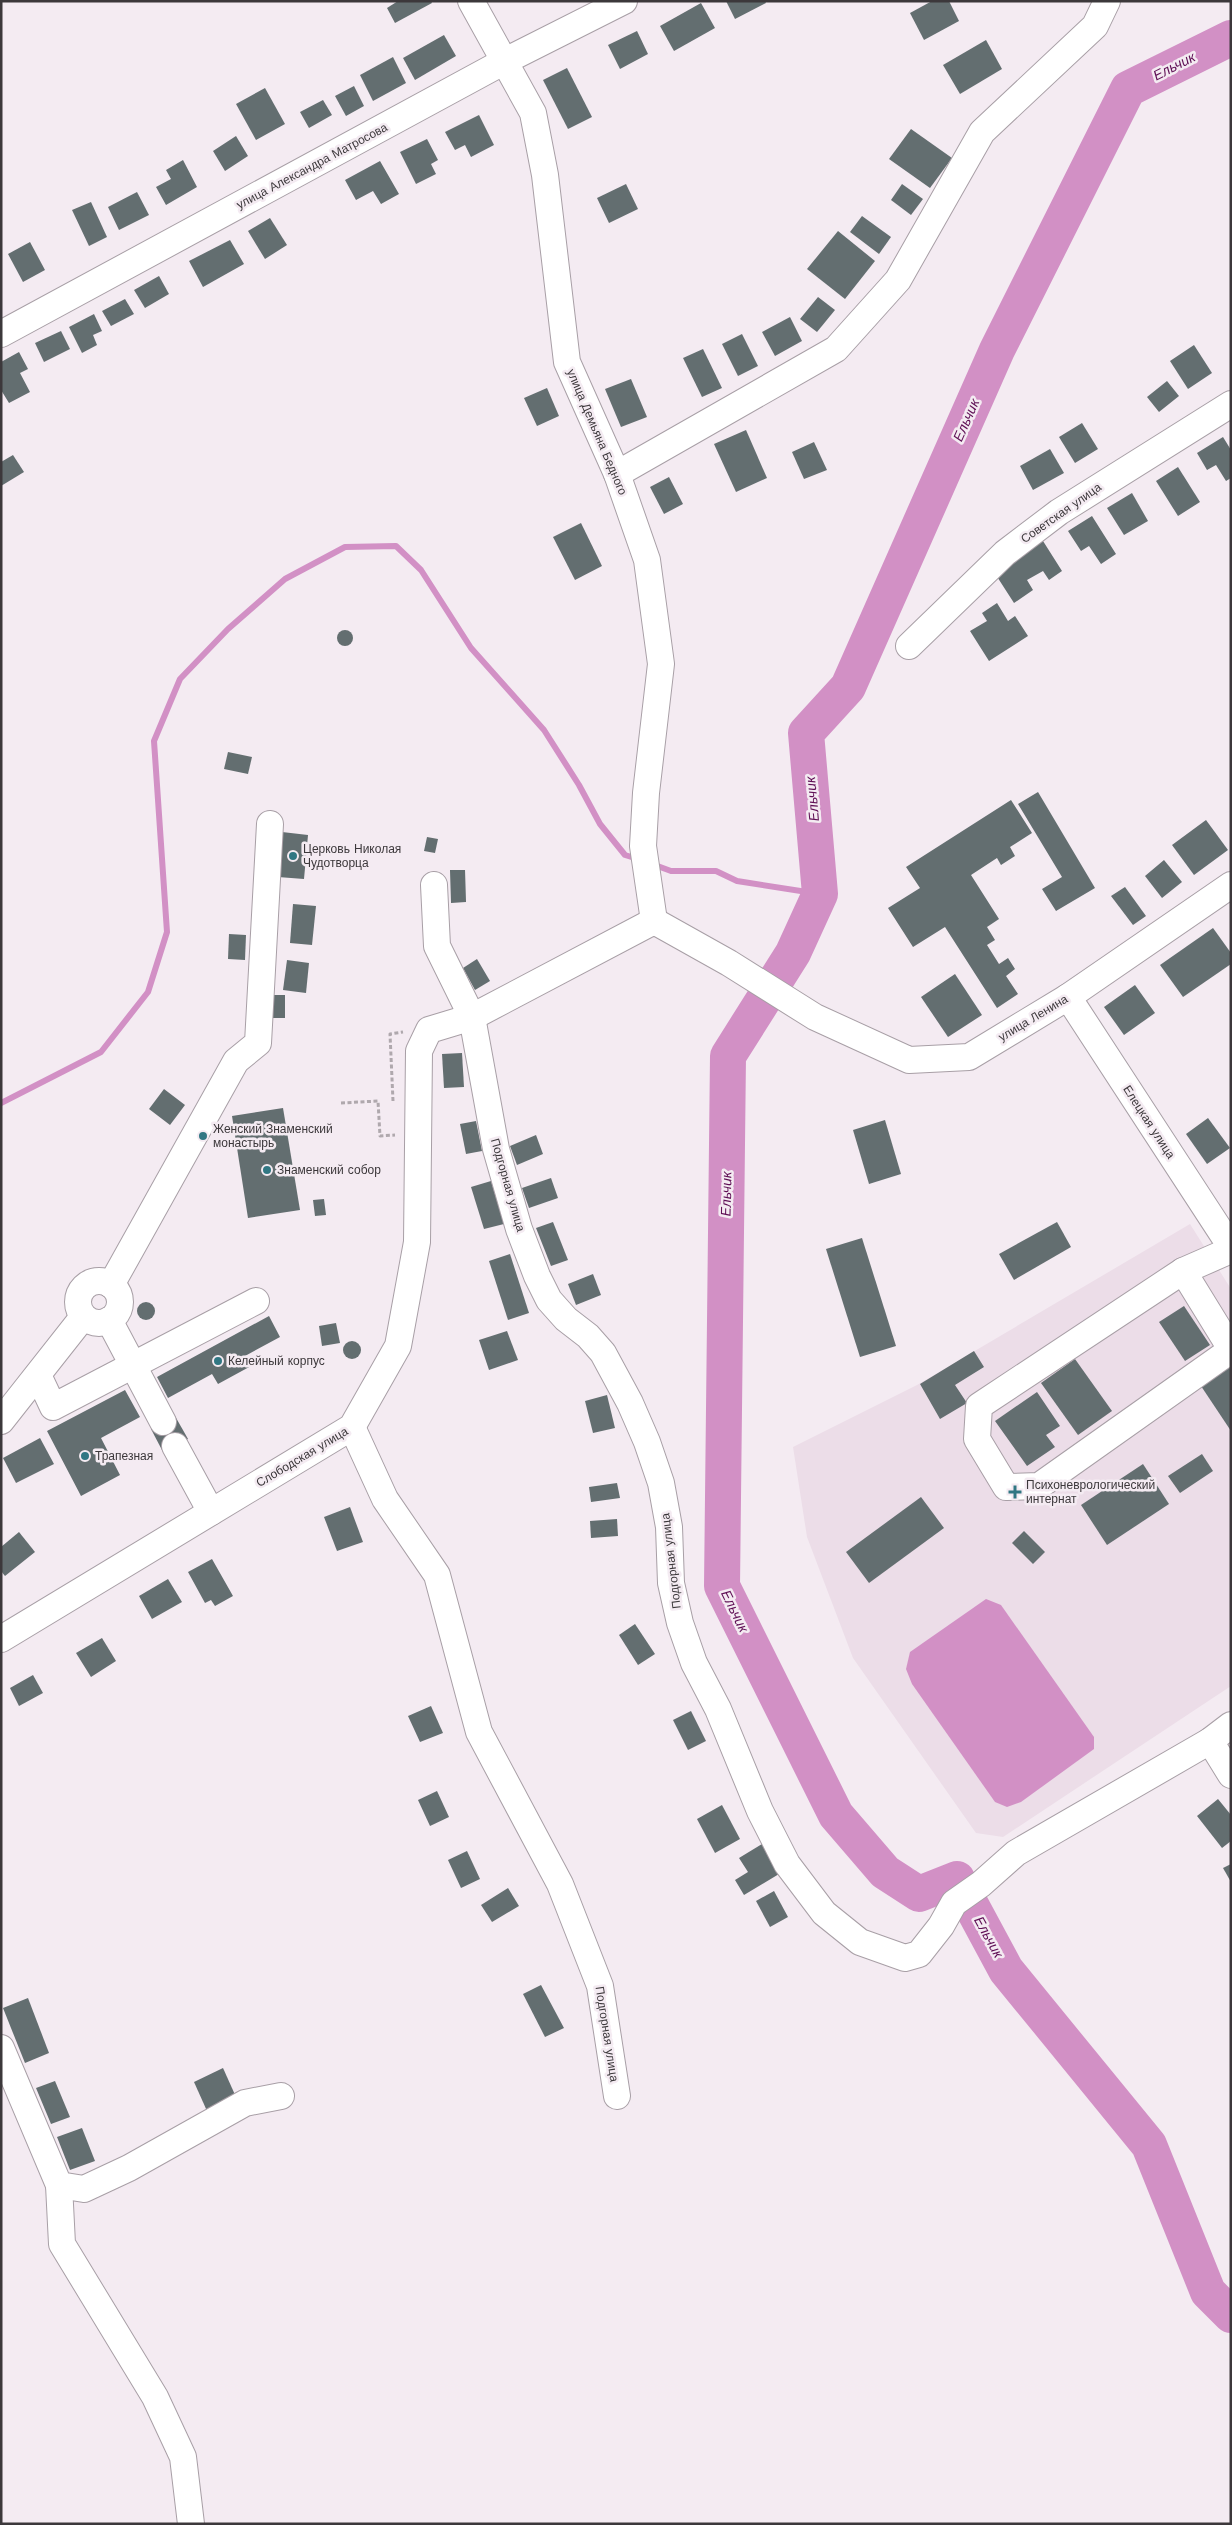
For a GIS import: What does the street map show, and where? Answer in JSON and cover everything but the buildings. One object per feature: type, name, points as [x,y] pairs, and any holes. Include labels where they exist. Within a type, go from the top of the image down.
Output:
[{"type":"street","name":"улица Демьяна Бедного","points":[[471,1],[503,62],[533,113],[545,175],[566,362],[617,474],[647,560],[661,664],[646,793],[643,846],[654,921]]},
{"type":"street","name":"улица Александра Матросова","points":[[1,334],[503,62],[624,1]]},
{"type":"street","points":[[617,474],[836,349],[898,280],[982,132],[1095,26],[1106,1]]},
{"type":"street","name":"Советская улица","points":[[909,646],[1005,553],[1059,512],[1231,404]]},
{"type":"street","points":[[111,1285],[236,1061],[258,1043],[270,824]]},
{"type":"street","name":"Подгорная улица","points":[[434,885],[436,946],[472,1017],[496,1149],[519,1229],[537,1276],[549,1300],[566,1319],[588,1336],[604,1353],[630,1403],[647,1442],[661,1483],[669,1527],[671,1583],[680,1624],[694,1663],[718,1709],[760,1811],[787,1864],[824,1913],[860,1942],[905,1958],[919,1954],[941,1926],[954,1903],[981,1884],[1016,1853],[1210,1741],[1231,1724]]},
{"type":"street","name":"улица Ленина","points":[[654,921],[729,963],[814,1017],[909,1060],[969,1057],[1068,997],[1231,885]]},
{"type":"street","points":[[429,1030],[472,1017],[654,921]]},
{"type":"street","name":"Елецкая улица","points":[[1068,997],[1231,1249]]},
{"type":"street","name":"Слободская улица","points":[[1,1639],[352,1427],[398,1346],[417,1242],[418,1051],[429,1030]]},
{"type":"street","points":[[1182,1271],[1231,1350],[1039,1486],[1006,1487],[977,1440],[979,1406],[1182,1271],[1231,1249]]},
{"type":"street","points":[[97,1281],[111,1285],[119,1296],[118,1310],[109,1320],[96,1323],[83,1317],[78,1307],[78,1300],[84,1286],[97,1281]]},
{"type":"street","points":[[38,1375],[53,1407],[256,1301]]},
{"type":"street","points":[[1,1421],[83,1317]]},
{"type":"street","points":[[109,1320],[163,1422]]},
{"type":"street","name":"Подгорная улица","points":[[352,1427],[385,1499],[437,1575],[479,1732],[560,1884],[600,1986],[617,2096]]},
{"type":"street","points":[[176,1446],[211,1512]]},
{"type":"street","points":[[1210,1741],[1231,1775]]},
{"type":"street","points":[[1,2048],[59,2185],[62,2244],[155,2397],[183,2457],[191,2524]]},
{"type":"street","points":[[59,2185],[84,2189],[129,2168],[245,2103],[281,2096]]},
{"type":"path","points":[[394,1108],[390,1034],[429,1030]]},
{"type":"path","points":[[341,1103],[378,1101],[380,1136],[395,1135],[394,1126]]},
{"type":"shaded area","name":"Психоневрологический интернат","points":[[1190,1224],[1231,1289],[1231,1686],[1003,1837],[976,1833],[853,1658],[807,1537],[793,1447],[917,1385]]},
{"type":"shaded area","points":[[986,1599],[1001,1605],[1094,1737],[1094,1749],[1021,1802],[1007,1807],[995,1802],[912,1684],[906,1669],[910,1652]]},
{"type":"waterway","name":"Ельчик","points":[[1231,38],[1128,89],[997,350],[848,687],[806,733],[820,894],[793,953],[728,1056],[722,1586],[836,1815],[885,1872],[919,1894],[957,1879],[1006,1970],[1149,2145],[1208,2292],[1231,2315]]},
{"type":"waterway","points":[[1,1103],[101,1052],[148,992],[167,932],[154,741],[180,679],[228,629],[285,579],[345,547],[396,546],[421,570],[471,648],[544,730],[579,785],[600,824],[625,855],[638,859]]},
{"type":"waterway","points":[[652,864],[671,871],[716,871],[737,881],[820,894]]},
{"type":"place","name":"Церковь Николая Чудотворца","points":[[293,856]]},
{"type":"place","name":"Женский Знаменский монастырь","points":[[203,1136]]},
{"type":"place","name":"Знаменский собор","points":[[267,1170]]},
{"type":"place","name":"Келейный корпус","points":[[218,1361]]},
{"type":"place","name":"Трапезная","points":[[85,1456]]},
{"type":"place","name":"Психоневрологический интернат","points":[[1015,1492]]}]
